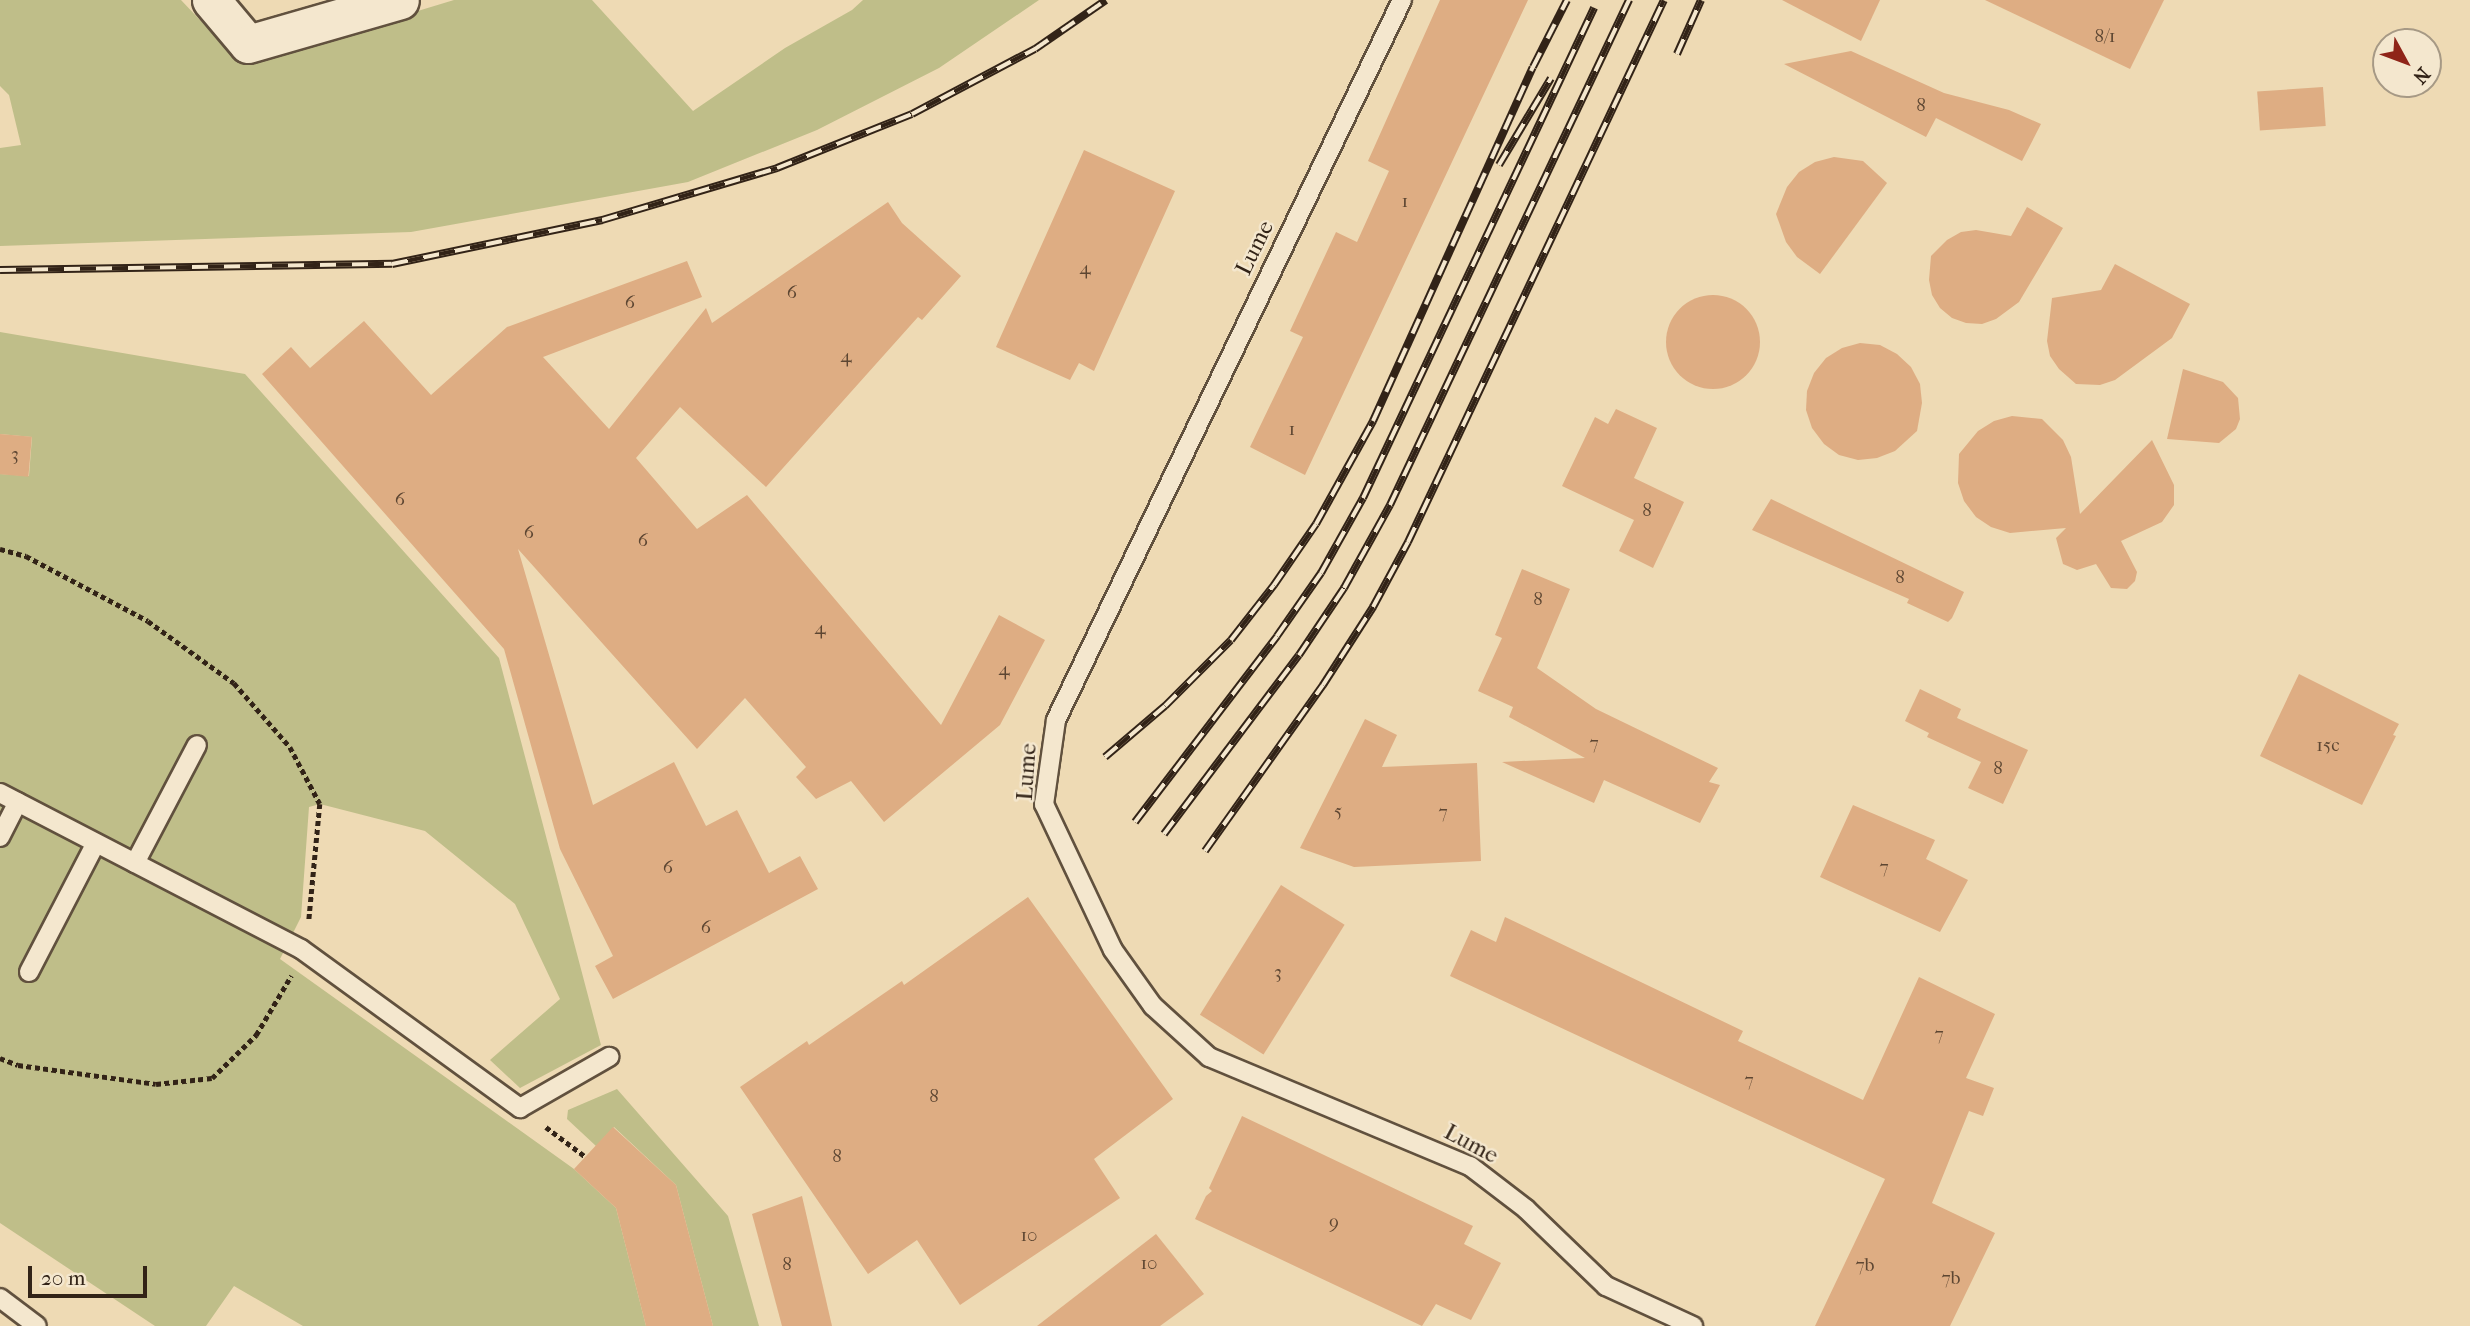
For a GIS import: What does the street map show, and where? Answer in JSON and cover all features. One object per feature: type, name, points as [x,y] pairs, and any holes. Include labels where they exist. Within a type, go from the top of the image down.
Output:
[{"type":"street","points":[[211,0],[248,44],[400,0]]},
{"type":"lane","name":"Lume","points":[[1402,0],[1056,720],[1044,804],[1112,950],[1153,1006],[1209,1057],[1470,1166],[1525,1209],[1606,1286],[1693,1326]]},
{"type":"lane","points":[[135,863],[197,746]]},
{"type":"lane","points":[[0,793],[301,949],[520,1108],[609,1058]]},
{"type":"lane","points":[[0,837],[18,802]]},
{"type":"lane","points":[[29,972],[96,843]]},
{"type":"lane","points":[[0,1298],[37,1326]]},
{"type":"path","points":[[0,548],[26,556],[148,621],[234,683],[290,747],[320,804],[311,916],[293,971],[256,1035],[212,1078],[156,1084],[18,1065],[0,1058]]},
{"type":"path","points":[[520,1108],[586,1157]]},
{"type":"shaded area","points":[[0,0],[181,0],[232,54],[276,54],[454,0],[592,0],[693,111],[785,48],[852,10],[863,0],[1039,0],[939,68],[817,130],[688,182],[411,232],[0,246],[0,148],[21,145],[9,95],[0,86]]},
{"type":"shaded area","points":[[0,332],[245,374],[499,658],[601,1045],[520,1088],[490,1060],[560,999],[515,904],[425,831],[320,804],[309,807],[301,917],[280,959],[574,1169],[616,1208],[646,1326],[303,1326],[234,1286],[206,1326],[155,1326],[0,1223],[0,474],[29,476],[32,437],[0,434]]},
{"type":"shaded area","points":[[617,1089],[728,1216],[759,1326],[713,1326],[676,1185],[614,1127],[596,1146],[567,1119],[568,1110]]},
{"type":"building","points":[[1440,0],[1528,0],[1305,475],[1250,447],[1303,337],[1290,331],[1336,232],[1357,242],[1389,171],[1368,161]]},
{"type":"building","points":[[1782,0],[1880,0],[1861,41]]},
{"type":"building","points":[[1985,0],[2164,0],[2130,69]]},
{"type":"building","points":[[1851,51],[1944,93],[2009,110],[2041,124],[2022,161],[1936,118],[1926,137],[1784,64]]},
{"type":"building","points":[[2323,87],[2326,126],[2260,131],[2257,92]]},
{"type":"building","points":[[1084,150],[1175,191],[1094,371],[1079,363],[1070,380],[996,347]]},
{"type":"building","points":[[1834,157],[1863,161],[1887,183],[1820,274],[1797,257],[1786,242],[1776,214],[1787,187],[1799,172],[1815,162]]},
{"type":"building","points":[[888,202],[902,223],[961,276],[922,320],[918,317],[766,487],[680,407],[636,458],[697,529],[747,495],[941,725],[999,615],[1045,640],[1000,725],[884,822],[851,781],[816,799],[796,777],[806,767],[745,698],[697,749],[518,549],[593,805],[674,762],[706,826],[737,810],[769,873],[800,856],[818,889],[613,999],[595,966],[613,956],[560,849],[504,649],[262,374],[291,347],[310,368],[364,321],[431,395],[507,327],[687,261],[702,297],[543,357],[609,429],[706,308],[712,323]]},
{"type":"building","points":[[2027,207],[2063,228],[2019,302],[1996,319],[1982,324],[1966,323],[1952,318],[1940,308],[1932,295],[1929,280],[1931,256],[1947,240],[1961,232],[1976,230],[2011,236]]},
{"type":"building","points":[[2115,264],[2190,304],[2172,338],[2115,380],[2100,385],[2076,384],[2059,369],[2050,356],[2047,341],[2052,298],[2101,290]]},
{"type":"building","points":[[1713,295],[1731,299],[1746,309],[1756,324],[1760,342],[1756,360],[1746,375],[1731,385],[1713,389],[1695,385],[1680,375],[1670,360],[1666,342],[1670,324],[1680,309],[1695,299]]},
{"type":"building","points":[[1860,343],[1880,345],[1897,354],[1911,367],[1920,384],[1922,403],[1917,431],[1895,451],[1877,458],[1858,460],[1839,455],[1824,444],[1812,428],[1806,410],[1807,391],[1814,373],[1826,358],[1842,348]]},
{"type":"building","points":[[2183,369],[2223,382],[2238,398],[2240,419],[2236,429],[2219,443],[2167,439]]},
{"type":"building","points":[[1616,409],[1657,428],[1634,478],[1684,502],[1653,568],[1619,551],[1634,520],[1562,486],[1595,417],[1608,424]]},
{"type":"building","points":[[2012,416],[2042,419],[2063,440],[2071,457],[2080,514],[2152,440],[2174,485],[2174,505],[2162,522],[2121,541],[2137,572],[2135,581],[2127,589],[2111,588],[2096,564],[2077,570],[2063,564],[2056,538],[2066,528],[2010,533],[1991,527],[1976,517],[1964,501],[1958,483],[1959,454],[1978,431],[1994,421]]},
{"type":"building","points":[[0,434],[32,437],[28,477],[0,474]]},
{"type":"building","points":[[1771,499],[1964,592],[1952,618],[1948,622],[1907,603],[1909,599],[1752,530]]},
{"type":"building","points":[[1522,569],[1570,589],[1537,668],[1596,709],[1718,768],[1709,782],[1720,785],[1700,823],[1604,780],[1594,803],[1502,762],[1585,758],[1509,717],[1513,707],[1478,691],[1502,638],[1495,635]]},
{"type":"building","points":[[2299,674],[2399,724],[2393,735],[2396,736],[2362,805],[2260,756]]},
{"type":"building","points":[[1920,689],[1961,709],[1957,718],[2028,750],[2003,804],[1968,788],[1981,762],[1927,737],[1929,733],[1905,721]]},
{"type":"building","points":[[1365,719],[1397,735],[1382,767],[1477,763],[1481,861],[1354,867],[1300,848]]},
{"type":"building","points":[[1853,805],[1935,840],[1926,859],[1968,880],[1940,932],[1820,877]]},
{"type":"building","points":[[1281,885],[1345,925],[1264,1054],[1200,1015]]},
{"type":"building","points":[[1028,897],[1173,1099],[1094,1159],[1120,1198],[960,1305],[917,1240],[868,1274],[740,1087],[807,1041],[809,1045],[902,981],[904,985]]},
{"type":"building","points":[[1505,917],[1743,1031],[1738,1041],[1863,1100],[1919,977],[1995,1014],[1966,1078],[1994,1088],[1983,1116],[1969,1111],[1932,1203],[1995,1233],[1950,1326],[1815,1326],[1885,1179],[1450,976],[1471,930],[1496,942]]},
{"type":"building","points":[[1242,1116],[1473,1226],[1464,1244],[1501,1263],[1471,1320],[1436,1304],[1422,1326],[1195,1219],[1206,1196],[1212,1191],[1209,1188]]},
{"type":"building","points":[[613,1127],[676,1185],[713,1326],[646,1326],[616,1208],[574,1169]]},
{"type":"building","points":[[802,1196],[832,1326],[782,1326],[752,1214]]},
{"type":"building","points":[[1156,1234],[1204,1294],[1160,1326],[1037,1326]]},
{"type":"railway","points":[[0,270],[392,264],[602,220],[777,168],[912,114],[1035,49],[1106,0]]},
{"type":"railway","points":[[1105,757],[1165,706],[1231,640],[1274,585],[1316,524],[1373,421],[1533,67],[1567,0]]},
{"type":"railway","points":[[1164,834],[1299,655],[1344,588],[1390,505],[1629,0]]},
{"type":"railway","points":[[1205,851],[1323,685],[1373,607],[1408,542],[1664,0]]},
{"type":"railway","points":[[1677,54],[1701,0]]},
{"type":"railway","points":[[1135,822],[1277,636],[1321,573],[1363,498],[1594,8]]},
{"type":"railway","points":[[1499,165],[1551,78]]}]
